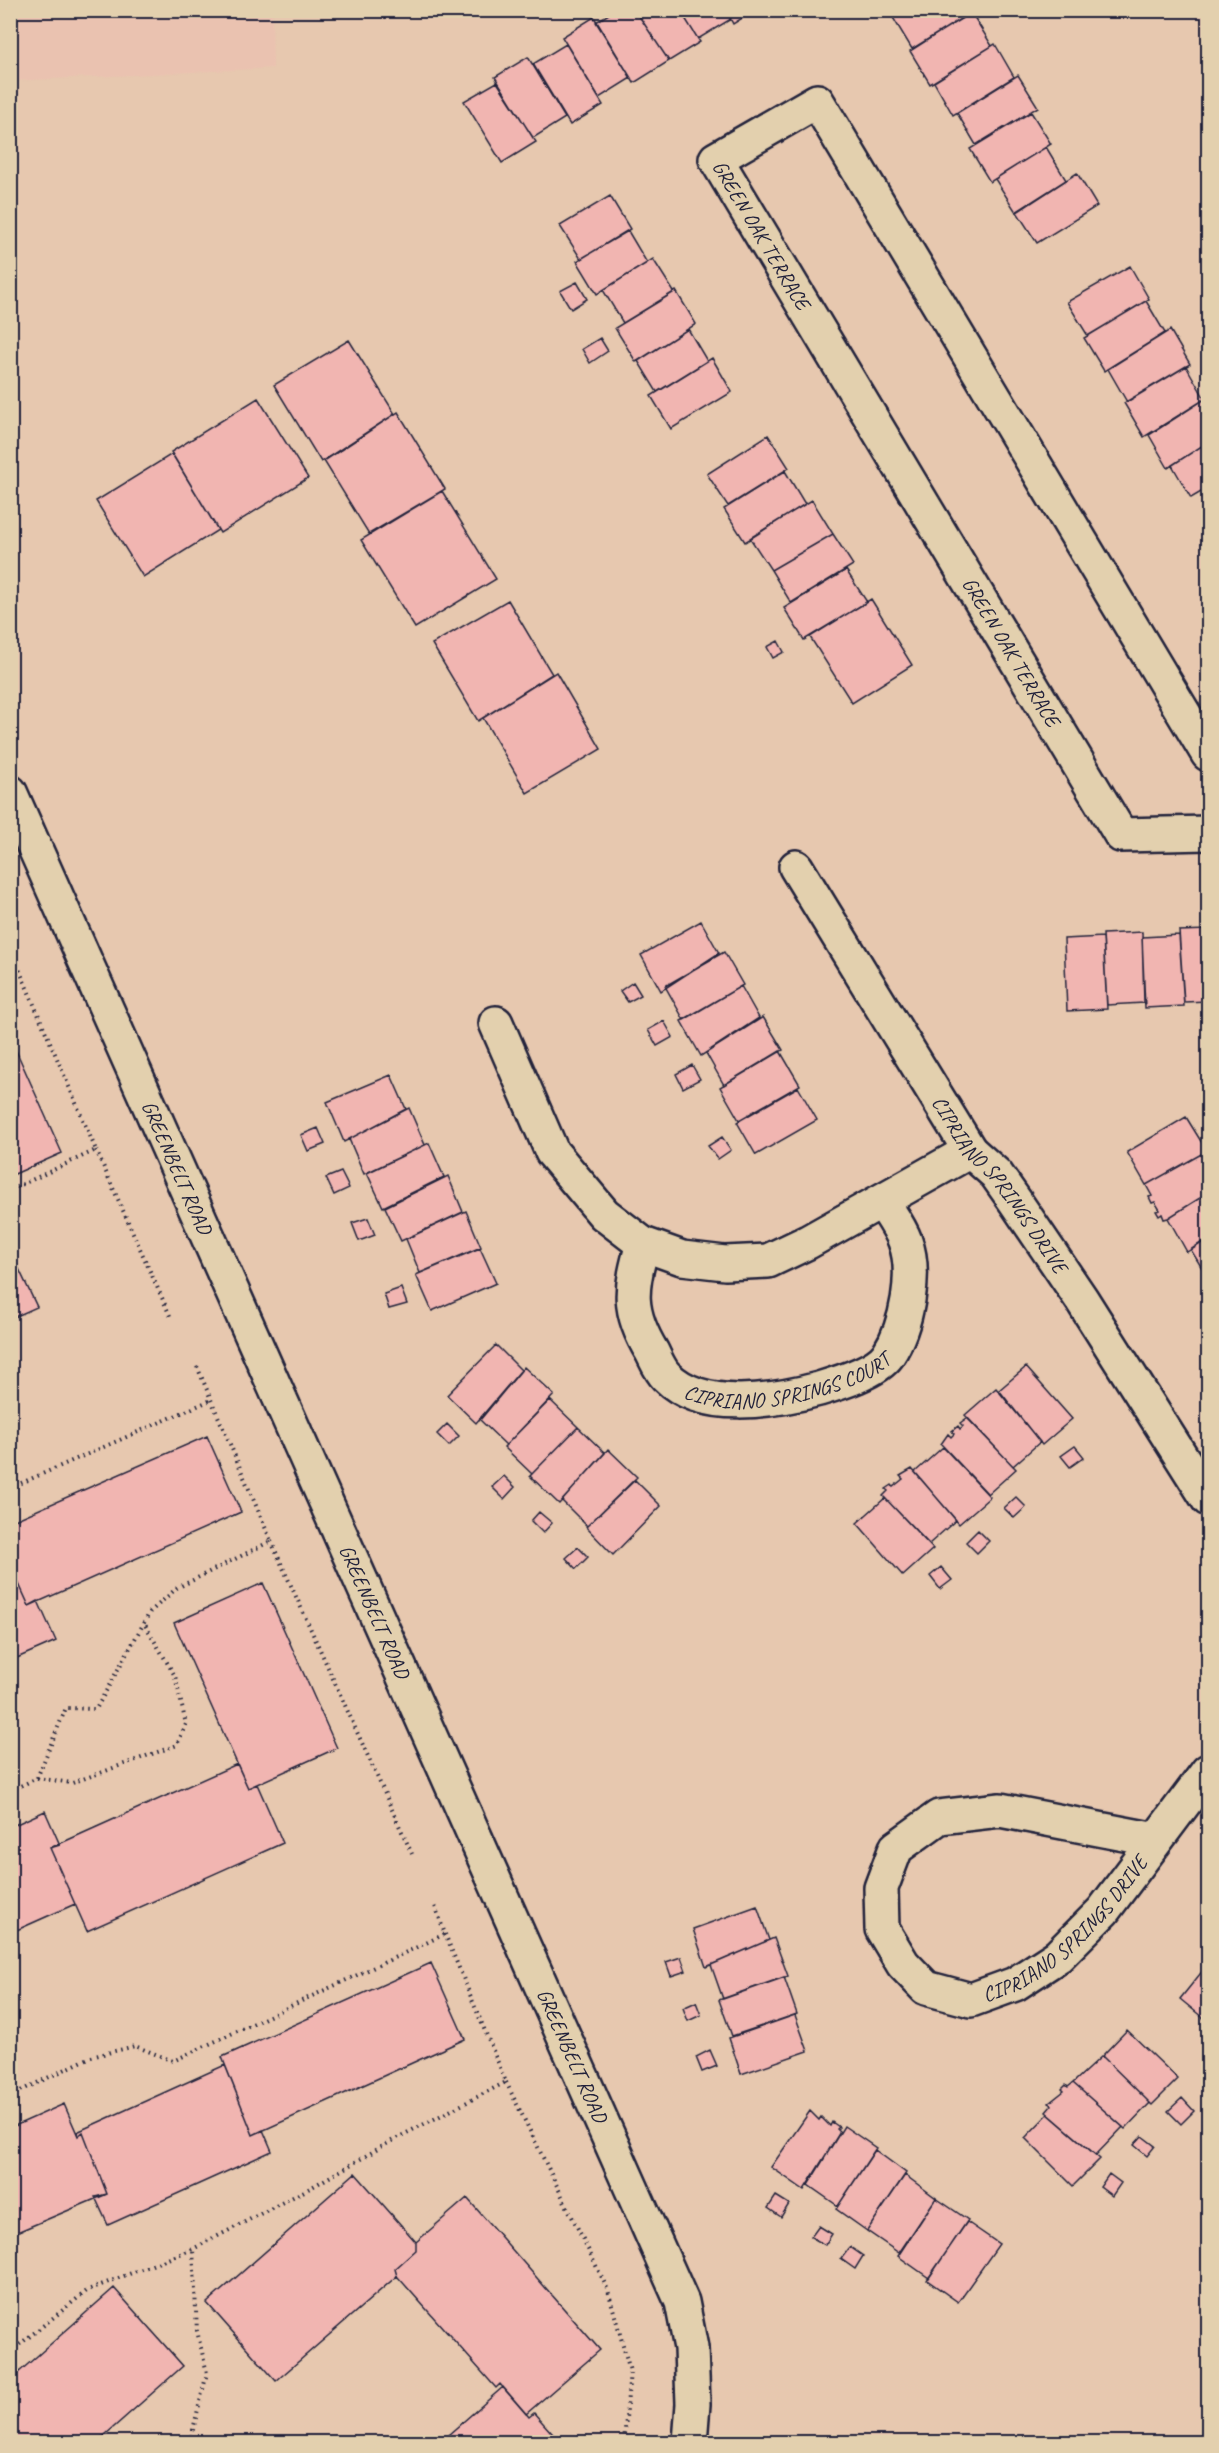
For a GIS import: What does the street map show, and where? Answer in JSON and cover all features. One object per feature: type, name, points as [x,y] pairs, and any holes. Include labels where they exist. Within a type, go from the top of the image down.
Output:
[{"type":"street","name":"GREEN OAK TERRACE","points":[[1209,754],[818,100],[716,159],[1121,835],[1209,833]]},
{"type":"street","name":"GREENBELT ROAD","points":[[10,792],[682,2302],[692,2348],[693,2404],[690,2442]]},
{"type":"street","name":"CIPRIANO SPRINGS DRIVE","points":[[796,867],[970,1151],[996,1174],[1015,1201],[1082,1300],[1209,1499]]},
{"type":"street","points":[[496,1023],[552,1152],[604,1214],[643,1244],[682,1258],[725,1263],[768,1261],[808,1242],[970,1151]]},
{"type":"street","name":"CIPRIANO SPRINGS COURT","points":[[643,1244],[633,1279],[633,1309],[644,1339],[666,1376],[688,1390],[717,1400],[747,1401],[805,1392],[864,1372],[887,1356],[900,1329],[912,1268],[905,1239],[882,1201]]},
{"type":"street","name":"CIPRIANO SPRINGS DRIVE","points":[[1156,1840],[1000,1810],[939,1817],[896,1848],[881,1888],[882,1929],[903,1964],[926,1988],[971,2000],[1015,1984],[1058,1956],[1103,1911],[1209,1771]]},
{"type":"path","points":[[10,948],[171,1318]]},
{"type":"path","points":[[10,1190],[96,1150]]},
{"type":"path","points":[[196,1364],[271,1541],[411,1854]]},
{"type":"path","points":[[10,1488],[211,1400]]},
{"type":"path","points":[[37,1778],[66,1708],[96,1709],[150,1612],[177,1588],[271,1541]]},
{"type":"path","points":[[10,1791],[37,1778],[72,1783],[177,1745],[186,1724],[175,1676],[144,1623]]},
{"type":"path","points":[[434,1903],[506,2082],[609,2289],[630,2371],[624,2442]]},
{"type":"path","points":[[10,2096],[91,2057],[135,2046],[173,2061],[445,1934]]},
{"type":"path","points":[[10,2352],[88,2289],[193,2249],[312,2187],[397,2138],[506,2082]]},
{"type":"path","points":[[190,2442],[207,2373],[196,2331],[193,2249]]},
{"type":"shaded area","points":[[11,10],[272,11],[273,68],[11,81]]},
{"type":"building","points":[[615,10],[635,10],[669,61],[634,83],[596,22]]},
{"type":"building","points":[[635,10],[680,10],[700,42],[669,61]]},
{"type":"building","points":[[680,10],[726,10],[731,19],[698,39]]},
{"type":"building","points":[[726,10],[755,10],[733,24]]},
{"type":"building","points":[[901,10],[974,11],[912,49],[892,16]]},
{"type":"building","points":[[971,12],[992,46],[930,84],[910,51]]},
{"type":"building","points":[[594,17],[631,78],[599,98],[562,37]]},
{"type":"building","points":[[566,44],[603,105],[570,125],[533,64]]},
{"type":"building","points":[[995,44],[1014,77],[953,115],[934,82]]},
{"type":"building","points":[[528,57],[565,118],[533,138],[495,77]]},
{"type":"building","points":[[1018,75],[1038,107],[976,145],[957,113]]},
{"type":"building","points":[[497,82],[536,142],[502,163],[464,101]]},
{"type":"building","points":[[1031,112],[1051,144],[990,182],[970,149]]},
{"type":"building","points":[[1046,147],[1066,180],[1016,212],[995,179]]},
{"type":"building","points":[[1077,173],[1097,206],[1037,243],[1017,212]]},
{"type":"building","points":[[610,196],[630,229],[581,259],[560,226]]},
{"type":"building","points":[[628,231],[647,263],[597,294],[577,261]]},
{"type":"building","points":[[653,259],[674,292],[623,323],[603,290]]},
{"type":"building","points":[[1130,266],[1149,299],[1088,336],[1067,302]]},
{"type":"building","points":[[577,282],[587,299],[571,309],[560,291]]},
{"type":"building","points":[[676,291],[696,324],[636,362],[615,328]]},
{"type":"building","points":[[1146,301],[1165,333],[1104,371],[1084,338]]},
{"type":"building","points":[[688,329],[707,361],[657,392],[638,361]]},
{"type":"building","points":[[1170,330],[1190,364],[1127,402],[1108,369]]},
{"type":"building","points":[[600,338],[608,351],[590,363],[582,349]]},
{"type":"building","points":[[349,340],[395,414],[321,462],[274,385]]},
{"type":"building","points":[[712,358],[732,392],[671,429],[651,396]]},
{"type":"building","points":[[1186,366],[1205,399],[1144,437],[1124,403]]},
{"type":"building","points":[[1208,397],[1208,442],[1168,468],[1149,435]]},
{"type":"building","points":[[258,398],[308,478],[220,533],[171,452]]},
{"type":"building","points":[[398,412],[445,489],[369,534],[324,461]]},
{"type":"building","points":[[768,435],[789,468],[728,506],[707,474]]},
{"type":"building","points":[[1208,442],[1208,488],[1191,498],[1172,465]]},
{"type":"building","points":[[172,454],[218,530],[143,577],[96,501]]},
{"type":"building","points":[[785,471],[805,504],[745,542],[724,509]]},
{"type":"building","points":[[442,491],[496,579],[415,628],[361,540]]},
{"type":"building","points":[[812,500],[833,534],[771,570],[750,538]]},
{"type":"building","points":[[833,534],[853,565],[791,603],[771,570]]},
{"type":"building","points":[[846,570],[867,602],[804,640],[784,608]]},
{"type":"building","points":[[871,599],[912,665],[852,703],[810,637]]},
{"type":"building","points":[[508,600],[552,674],[478,721],[432,644]]},
{"type":"building","points":[[778,641],[784,652],[773,658],[767,647]]},
{"type":"building","points":[[556,672],[601,749],[527,793],[483,718]]},
{"type":"building","points":[[701,921],[719,953],[661,991],[641,955]]},
{"type":"building","points":[[1208,930],[1208,1001],[1184,1002],[1179,931]]},
{"type":"building","points":[[1142,932],[1144,1003],[1107,1005],[1103,934]]},
{"type":"building","points":[[1179,935],[1184,1006],[1145,1008],[1142,937]]},
{"type":"building","points":[[1103,937],[1107,1009],[1067,1011],[1064,939]]},
{"type":"building","points":[[724,952],[743,985],[684,1020],[665,986]]},
{"type":"building","points":[[633,982],[641,995],[628,1002],[620,991]]},
{"type":"building","points":[[741,986],[759,1018],[701,1056],[681,1021]]},
{"type":"building","points":[[763,1017],[783,1050],[724,1085],[706,1053]]},
{"type":"building","points":[[664,1021],[673,1037],[657,1046],[648,1030]]},
{"type":"building","points":[[10,1037],[62,1153],[10,1176]]},
{"type":"building","points":[[780,1051],[800,1085],[739,1120],[720,1087]]},
{"type":"building","points":[[692,1065],[700,1079],[683,1088],[676,1074]]},
{"type":"building","points":[[391,1075],[406,1109],[344,1142],[327,1102]]},
{"type":"building","points":[[798,1087],[817,1120],[756,1155],[737,1122]]},
{"type":"building","points":[[409,1108],[425,1145],[364,1174],[349,1139]]},
{"type":"building","points":[[1186,1117],[1207,1151],[1146,1185],[1127,1152]]},
{"type":"building","points":[[318,1128],[325,1144],[308,1151],[301,1135]]},
{"type":"building","points":[[722,1137],[731,1150],[718,1159],[708,1146]]},
{"type":"building","points":[[429,1143],[444,1177],[383,1207],[367,1173]]},
{"type":"building","points":[[1203,1153],[1208,1162],[1208,1193],[1168,1218],[1164,1219],[1162,1214],[1159,1216],[1156,1211],[1160,1210],[1155,1202],[1152,1203],[1149,1197],[1152,1196],[1146,1185]]},
{"type":"building","points":[[341,1172],[349,1188],[334,1195],[326,1178]]},
{"type":"building","points":[[448,1176],[463,1212],[401,1241],[385,1207]]},
{"type":"building","points":[[1208,1193],[1208,1238],[1187,1252],[1168,1218]]},
{"type":"building","points":[[466,1211],[481,1247],[420,1273],[406,1239]]},
{"type":"building","points":[[368,1218],[375,1235],[359,1241],[352,1223]]},
{"type":"building","points":[[1208,1239],[1208,1278],[1191,1250]]},
{"type":"building","points":[[480,1248],[496,1283],[432,1311],[416,1275]]},
{"type":"building","points":[[10,1250],[37,1307],[10,1319]]},
{"type":"building","points":[[401,1288],[407,1304],[389,1309],[384,1294]]},
{"type":"building","points":[[496,1345],[521,1370],[476,1423],[447,1395]]},
{"type":"building","points":[[524,1367],[554,1395],[506,1445],[480,1420]]},
{"type":"building","points":[[1026,1367],[1072,1419],[1042,1445],[999,1390]]},
{"type":"building","points":[[996,1388],[1040,1442],[1013,1466],[965,1415]]},
{"type":"building","points":[[550,1400],[578,1427],[532,1474],[504,1447]]},
{"type":"building","points":[[967,1418],[1016,1469],[988,1494],[941,1444],[948,1434],[951,1437],[954,1434],[952,1431],[958,1426],[960,1429],[963,1426],[960,1423]]},
{"type":"building","points":[[447,1424],[459,1436],[449,1446],[437,1434]]},
{"type":"building","points":[[578,1427],[605,1453],[559,1504],[530,1476]]},
{"type":"building","points":[[207,1436],[241,1512],[29,1606],[10,1564],[10,1522]]},
{"type":"building","points":[[1075,1446],[1084,1457],[1070,1467],[1061,1456]]},
{"type":"building","points":[[943,1447],[990,1497],[959,1524],[915,1472]]},
{"type":"building","points":[[608,1449],[637,1477],[587,1526],[562,1501]]},
{"type":"building","points":[[912,1469],[956,1520],[929,1544],[883,1496],[888,1491],[886,1489],[892,1485],[893,1487],[903,1479],[900,1476]]},
{"type":"building","points":[[504,1476],[515,1487],[504,1499],[492,1487]]},
{"type":"building","points":[[635,1480],[661,1506],[613,1555],[586,1527]]},
{"type":"building","points":[[1016,1497],[1026,1507],[1014,1518],[1004,1508]]},
{"type":"building","points":[[885,1498],[933,1549],[903,1576],[857,1523]]},
{"type":"building","points":[[539,1512],[552,1523],[543,1533],[531,1521]]},
{"type":"building","points":[[978,1530],[989,1541],[977,1553],[966,1542]]},
{"type":"building","points":[[578,1547],[588,1557],[576,1569],[566,1558]]},
{"type":"building","points":[[10,1564],[29,1606],[38,1601],[56,1641],[10,1661]]},
{"type":"building","points":[[941,1567],[952,1580],[940,1589],[930,1576]]},
{"type":"building","points":[[263,1583],[337,1748],[248,1788],[174,1623]]},
{"type":"building","points":[[237,1764],[248,1788],[257,1784],[283,1843],[87,1931],[50,1848]]},
{"type":"building","points":[[45,1811],[60,1845],[50,1848],[75,1904],[10,1933],[10,1827]]},
{"type":"building","points":[[757,1906],[769,1940],[706,1967],[693,1929]]},
{"type":"building","points":[[774,1938],[788,1976],[723,1999],[711,1965]]},
{"type":"building","points":[[681,1957],[686,1971],[671,1976],[666,1962]]},
{"type":"building","points":[[431,1963],[465,2039],[253,2135],[222,2057]]},
{"type":"building","points":[[1204,1969],[1208,1973],[1208,2022],[1180,1999]]},
{"type":"building","points":[[784,1977],[797,2014],[732,2036],[719,2000]]},
{"type":"building","points":[[696,2002],[701,2015],[688,2021],[683,2008]]},
{"type":"building","points":[[795,2015],[808,2051],[741,2074],[729,2038]]},
{"type":"building","points":[[1127,2030],[1178,2079],[1152,2105],[1102,2056]]},
{"type":"building","points":[[710,2050],[717,2066],[702,2072],[696,2057]]},
{"type":"building","points":[[1102,2056],[1150,2103],[1125,2129],[1073,2083]]},
{"type":"building","points":[[225,2065],[253,2135],[263,2130],[272,2151],[108,2225],[95,2197],[107,2194],[83,2132],[78,2136],[77,2132]]},
{"type":"building","points":[[1073,2083],[1123,2127],[1096,2155],[1046,2112],[1052,2105],[1049,2103],[1064,2091],[1062,2089]]},
{"type":"building","points":[[1182,2098],[1194,2111],[1181,2124],[1168,2111]]},
{"type":"building","points":[[64,2104],[78,2136],[83,2132],[107,2194],[10,2235],[10,2128]]},
{"type":"building","points":[[810,2111],[830,2126],[832,2122],[839,2127],[837,2129],[840,2132],[804,2190],[771,2167]]},
{"type":"building","points":[[1048,2114],[1100,2159],[1073,2186],[1025,2138]]},
{"type":"building","points":[[844,2126],[876,2148],[838,2206],[808,2185]]},
{"type":"building","points":[[1142,2136],[1155,2146],[1147,2156],[1134,2145]]},
{"type":"building","points":[[875,2150],[906,2173],[867,2231],[836,2209]]},
{"type":"building","points":[[355,2173],[416,2242],[416,2250],[395,2269],[397,2276],[276,2381],[207,2303]]},
{"type":"building","points":[[1109,2174],[1121,2183],[1112,2196],[1100,2187]]},
{"type":"building","points":[[905,2175],[936,2198],[899,2253],[867,2231]]},
{"type":"building","points":[[776,2196],[789,2204],[781,2217],[768,2208]]},
{"type":"building","points":[[467,2198],[600,2350],[526,2414],[500,2384],[496,2388],[397,2276],[395,2269],[416,2250],[416,2242]]},
{"type":"building","points":[[936,2198],[968,2220],[929,2278],[898,2256]]},
{"type":"building","points":[[967,2222],[999,2244],[958,2302],[927,2280]]},
{"type":"building","points":[[819,2226],[832,2234],[825,2245],[811,2237]]},
{"type":"building","points":[[850,2247],[863,2256],[855,2269],[841,2259]]},
{"type":"building","points":[[114,2288],[183,2366],[97,2442],[10,2442],[10,2380]]},
{"type":"building","points":[[503,2387],[529,2417],[534,2413],[560,2442],[440,2442]]}]
